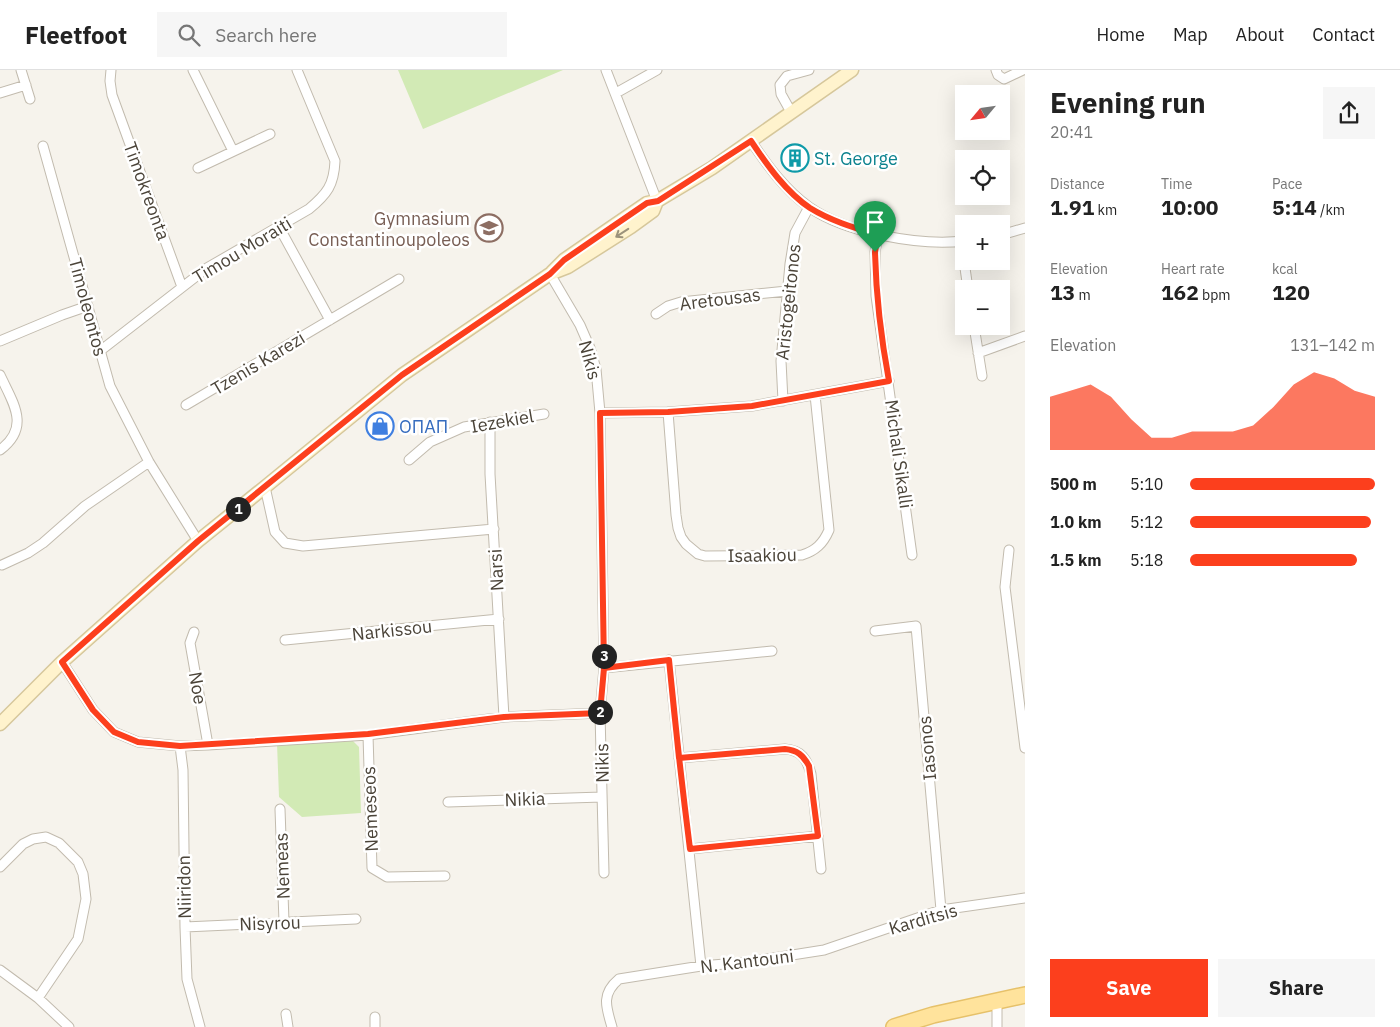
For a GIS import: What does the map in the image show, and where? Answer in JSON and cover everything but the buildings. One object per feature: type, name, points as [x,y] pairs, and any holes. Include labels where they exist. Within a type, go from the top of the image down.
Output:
[{"type":"main road","points":[[894,1027],[933,1015],[1025,995]]},
{"type":"street","points":[[21,70],[30,99]]},
{"type":"street","name":"Timokreonta","points":[[111,70],[112,95],[182,286]]},
{"type":"street","points":[[194,70],[233,151]]},
{"type":"street","name":"Timou Moraiti","points":[[100,351],[148,316],[182,286],[207,268],[309,209],[322,199],[334,175],[335,161],[297,70]]},
{"type":"street","points":[[606,70],[658,201]]},
{"type":"street","points":[[616,93],[657,70]]},
{"type":"street","points":[[791,112],[781,94],[780,85],[787,76],[809,70]]},
{"type":"street","points":[[0,724],[62,662],[198,541],[402,375],[550,274],[568,267],[631,227],[652,212],[658,201],[751,141],[852,70]]},
{"type":"street","points":[[996,70],[998,75],[1004,79],[1023,70]]},
{"type":"street","points":[[0,93],[26,85]]},
{"type":"street","points":[[198,168],[270,134]]},
{"type":"street","points":[[751,141],[767,165],[788,188],[809,207],[833,220],[878,235],[925,241],[955,242]]},
{"type":"street","name":"Timoleontos","points":[[44,146],[110,386],[149,462],[198,541]]},
{"type":"street","name":"Aristogeitonos","points":[[783,401],[781,361],[790,264],[795,233],[809,207]]},
{"type":"street","points":[[279,227],[330,320]]},
{"type":"street","points":[[1010,232],[1025,228]]},
{"type":"street","name":"Michali Sikalli","points":[[878,235],[875,252],[876,296],[912,555]]},
{"type":"street","name":"Nikis","points":[[550,274],[568,303],[590,348],[596,369],[600,413],[604,668],[600,713],[604,873]]},
{"type":"street","name":"Tzenis Karezi","points":[[186,406],[399,279]]},
{"type":"street","name":"Aretousas","points":[[656,314],[668,306],[681,302],[787,291]]},
{"type":"street","points":[[0,341],[88,306]]},
{"type":"street","points":[[975,335],[982,376]]},
{"type":"street","points":[[978,353],[1025,336]]},
{"type":"street","points":[[0,375],[15,407],[18,421],[16,434],[0,450]]},
{"type":"street","points":[[600,413],[668,412],[752,406],[889,381]]},
{"type":"street","name":"Isaakiou","points":[[668,412],[676,515],[680,533],[686,544],[698,554],[705,556],[802,555],[818,547],[825,539],[829,530],[815,395]]},
{"type":"street","name":"Iezekiel","points":[[409,460],[430,442],[464,427],[544,414]]},
{"type":"street","name":"Narsi","points":[[490,422],[490,474],[504,717]]},
{"type":"street","points":[[2,565],[28,553],[43,543],[85,506],[149,462]]},
{"type":"street","points":[[265,487],[275,532],[285,543],[303,546],[494,529]]},
{"type":"street","points":[[1010,550],[1005,587],[1025,748]]},
{"type":"street","name":"Narkissou","points":[[285,640],[499,619]]},
{"type":"street","name":"Iasonos","points":[[875,631],[916,626],[941,910]]},
{"type":"street","name":"Noe","points":[[194,632],[190,642],[208,745]]},
{"type":"street","points":[[604,668],[772,651]]},
{"type":"street","points":[[669,660],[701,966]]},
{"type":"street","points":[[62,662],[93,710],[114,732],[138,742],[180,746],[368,734],[504,717],[600,713]]},
{"type":"street","name":"Nemeseos","points":[[368,734],[372,868],[387,877],[445,876]]},
{"type":"street","name":"Niiridon","points":[[180,746],[183,770],[187,979],[200,1027]]},
{"type":"street","points":[[679,758],[785,749],[797,751],[803,756],[809,766],[821,869]]},
{"type":"street","name":"Nikia","points":[[448,802],[602,797]]},
{"type":"street","name":"Nemeas","points":[[280,809],[284,922]]},
{"type":"street","points":[[690,849],[818,836]]},
{"type":"street","points":[[0,867],[23,844],[34,839],[46,837],[59,843],[78,862],[83,874],[86,899],[78,939],[38,998]]},
{"type":"street","name":"Karditsis","points":[[824,950],[941,910],[1025,898]]},
{"type":"street","name":"Nisyrou","points":[[185,926],[356,919]]},
{"type":"street","name":"N. Kantouni","points":[[612,1027],[607,1011],[606,995],[611,985],[619,979],[824,950]]},
{"type":"street","points":[[0,970],[38,998],[69,1027]]},
{"type":"street","points":[[996,1001],[997,1027]]},
{"type":"street","points":[[286,1014],[288,1027]]},
{"type":"street","points":[[375,1017],[376,1027]]},
{"type":"green space","points":[[398,70],[563,70],[423,129]]},
{"type":"green space","points":[[349,737],[359,747],[361,813],[302,817],[279,797],[277,743]]},
{"type":"place","name":"St. George","points":[[795,158]]},
{"type":"place","name":"Gymnasium Constantinoupoleos","points":[[489,228]]},
{"type":"place","name":"ΟΠΑΠ","points":[[380,426]]},
{"type":"route","points":[[875,252],[876,296],[889,381],[752,406],[668,412],[600,413],[604,668],[669,660],[674,709],[679,758],[690,849],[818,836],[811,774],[806,760],[797,751],[785,749],[679,758],[669,660],[604,668],[600,713],[504,717],[368,734],[180,746],[138,742],[114,732],[93,710],[62,662],[198,541],[402,375],[550,274],[564,260],[647,203],[658,201],[712,168],[751,141],[767,165],[809,207],[833,220],[878,235],[875,252]]}]
